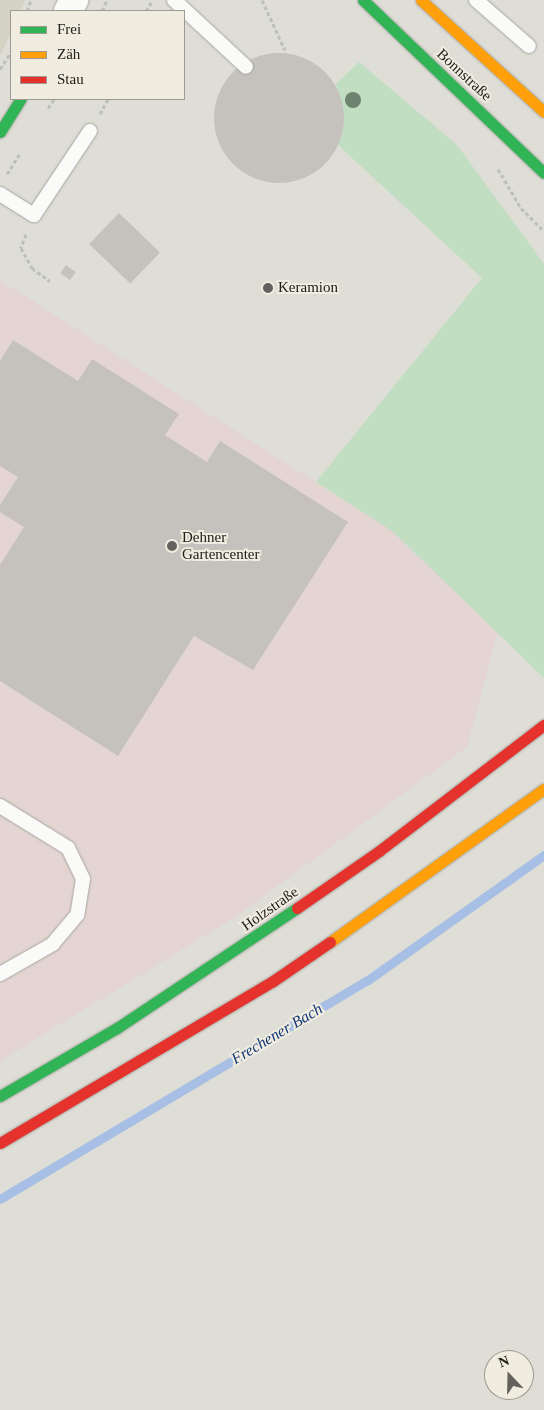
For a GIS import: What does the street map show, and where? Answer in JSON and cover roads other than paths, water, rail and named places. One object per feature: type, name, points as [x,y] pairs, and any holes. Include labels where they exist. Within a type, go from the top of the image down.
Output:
[{"type":"main road","name":"Bonnstraße","points":[[363,0],[544,173]]},
{"type":"main road","name":"Bonnstraße","points":[[421,0],[544,112]]},
{"type":"main road","points":[[0,132],[20,100]]},
{"type":"main road","name":"Holzstraße","points":[[0,1096],[117,1028],[255,938],[379,851],[544,725]]},
{"type":"main road","points":[[0,1143],[273,981],[544,789]]},
{"type":"lane","points":[[174,0],[185,10]]},
{"type":"lane","points":[[476,0],[529,46]]},
{"type":"lane","points":[[185,10],[246,68]]},
{"type":"lane","points":[[0,194],[34,215],[90,131]]},
{"type":"lane","points":[[0,806],[68,848],[83,879],[77,915],[53,944],[0,974]]},
{"type":"waterway","name":"Frechener Bach","points":[[0,1199],[368,980],[544,855]]},
{"type":"place","name":"Keramion","points":[[268,288]]},
{"type":"place","name":"Dehner Gartencenter","points":[[172,546]]}]
